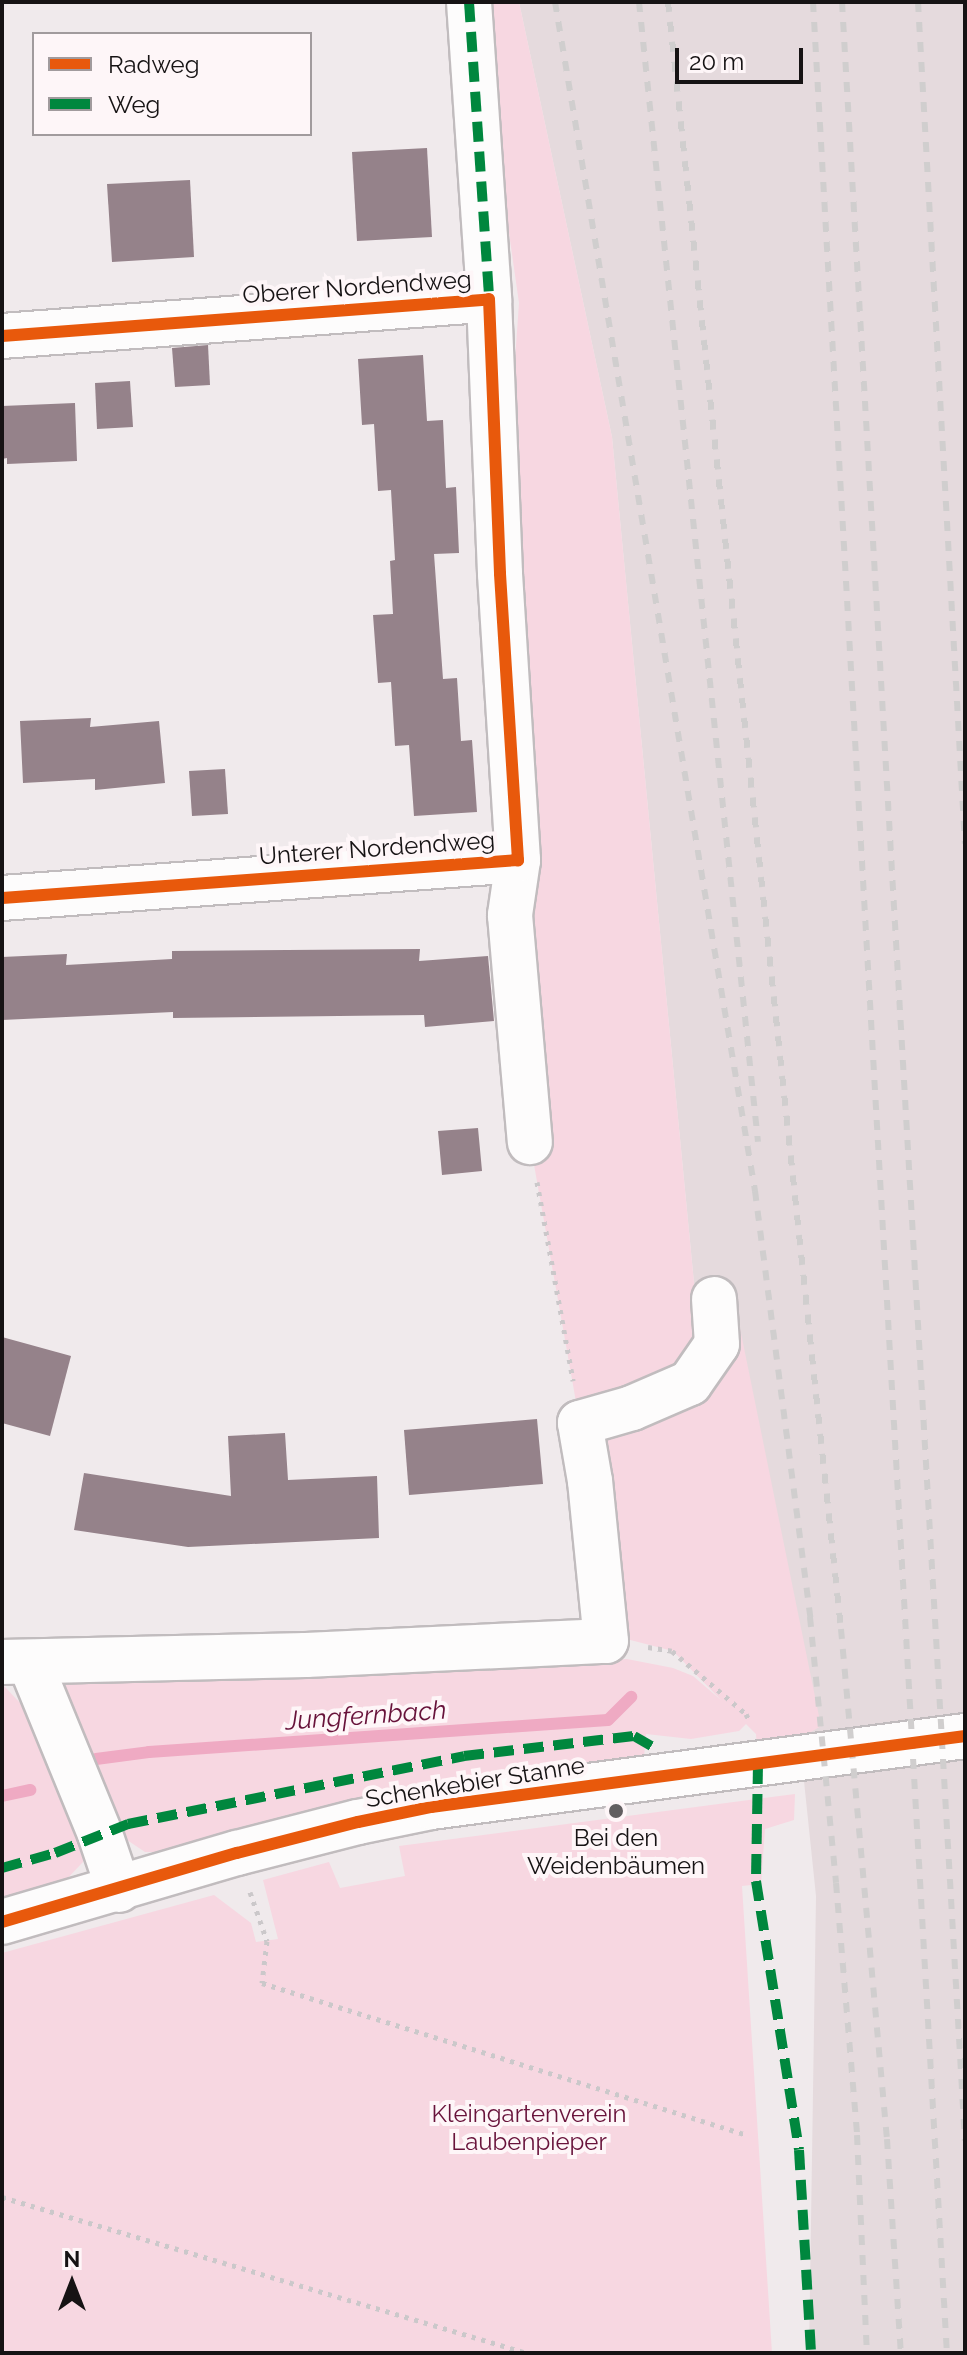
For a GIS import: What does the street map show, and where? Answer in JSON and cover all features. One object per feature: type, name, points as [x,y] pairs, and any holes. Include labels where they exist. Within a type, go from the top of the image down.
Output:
[{"type":"street","name":"Oberer Nordendweg","points":[[469,2],[489,299],[500,574]]},
{"type":"street","name":"Oberer Nordendweg","points":[[2,336],[489,299]]},
{"type":"street","name":"Unterer Nordendweg","points":[[2,898],[518,860],[500,574]]},
{"type":"street","points":[[518,860],[510,915],[530,1142]]},
{"type":"street","points":[[119,1890],[100,1834],[16,1662],[606,1641],[590,1481],[580,1423],[632,1408],[690,1383],[717,1344],[714,1299]]},
{"type":"street","name":"Schenkebier Stanne","points":[[2,1922],[237,1853],[431,1807],[965,1736]]},
{"type":"path","points":[[530,1142],[580,1423]]},
{"type":"path","points":[[606,1641],[672,1651],[746,1714],[756,1734],[758,1764]]},
{"type":"path","points":[[237,1853],[267,1941],[262,1983],[747,2135]]},
{"type":"path","points":[[2,2197],[527,2353]]},
{"type":"shaded area","points":[[519,2],[965,2],[965,2353],[809,2353],[816,1896],[786,1609],[695,1293],[612,437]]},
{"type":"green space","points":[[476,2],[519,2],[612,437],[695,1293],[732,1289],[821,1726],[758,1764],[756,1734],[746,1724],[739,1731],[691,1739],[646,1734],[644,1757],[165,1852],[145,1852],[118,1834],[78,1743],[86,1738],[71,1701],[60,1700],[62,1687],[71,1682],[627,1659],[673,1668],[693,1676],[721,1700],[673,1651],[611,1635],[590,1481],[530,1142],[500,574],[519,303]]},
{"type":"green space","points":[[2,1684],[24,1707],[83,1847],[83,1862],[63,1883],[2,1902]]},
{"type":"green space","name":"Kleingartenverein Laubenpieper","points":[[795,1794],[794,1820],[765,1829],[761,1884],[742,1886],[772,2353],[2,2353],[2,1953],[214,1895],[251,1923],[256,1942],[278,1939],[263,1880],[329,1862],[340,1888],[405,1876],[399,1846]]},
{"type":"building","points":[[427,148],[432,237],[357,241],[352,152]]},
{"type":"building","points":[[190,180],[194,257],[112,262],[107,184]]},
{"type":"building","points":[[208,345],[210,385],[175,387],[172,348]]},
{"type":"building","points":[[423,355],[427,421],[443,420],[446,488],[456,487],[459,553],[434,554],[443,679],[457,678],[461,741],[472,740],[477,812],[414,816],[409,745],[395,746],[391,682],[378,683],[373,615],[393,614],[390,561],[395,560],[391,490],[378,491],[374,424],[362,425],[358,359]]},
{"type":"building","points":[[130,381],[133,427],[97,429],[95,383]]},
{"type":"building","points":[[75,403],[77,461],[7,464],[7,458],[2,459],[2,406]]},
{"type":"building","points":[[91,718],[90,727],[159,721],[165,783],[95,790],[95,779],[23,783],[20,721]]},
{"type":"building","points":[[225,769],[228,814],[192,816],[189,771]]},
{"type":"building","points":[[420,949],[419,961],[488,956],[494,1021],[425,1027],[424,1015],[173,1018],[173,1012],[2,1020],[2,957],[67,954],[66,965],[172,959],[172,951]]},
{"type":"building","points":[[478,1128],[482,1171],[442,1175],[438,1131]]},
{"type":"building","points":[[2,1337],[71,1356],[50,1436],[2,1423]]},
{"type":"building","points":[[537,1419],[543,1484],[409,1495],[404,1430]]},
{"type":"building","points":[[285,1433],[288,1480],[377,1476],[379,1538],[188,1547],[74,1530],[84,1473],[231,1496],[228,1436]]},
{"type":"waterway","name":"Jungfernbach","points":[[96,1759],[149,1752],[608,1720],[631,1697]]},
{"type":"waterway","name":"Jungfernbach","points":[[2,1796],[30,1790]]},
{"type":"railway","points":[[555,2],[755,1191],[810,1617],[836,1883],[857,2135],[867,2353]]},
{"type":"railway","points":[[639,2],[758,1142]]},
{"type":"railway","points":[[668,2],[841,1629],[887,2139],[901,2353]]},
{"type":"railway","points":[[813,2],[947,2353]]},
{"type":"railway","points":[[842,2],[965,2140]]},
{"type":"railway","points":[[918,2],[965,844]]},
{"type":"marked path","points":[[469,2],[489,299]]},
{"type":"marked path","points":[[2,1868],[55,1853],[128,1824],[464,1756],[634,1736],[651,1746]]},
{"type":"marked path","points":[[758,1764],[756,1881],[799,2150],[811,2353]]},
{"type":"cycle path","points":[[2,336],[489,299],[500,574],[518,860],[2,898]]},
{"type":"cycle path","points":[[2,1922],[237,1853],[431,1807],[965,1736]]},
{"type":"place","name":"Bei den Weidenbäumen","points":[[616,1811]]}]
